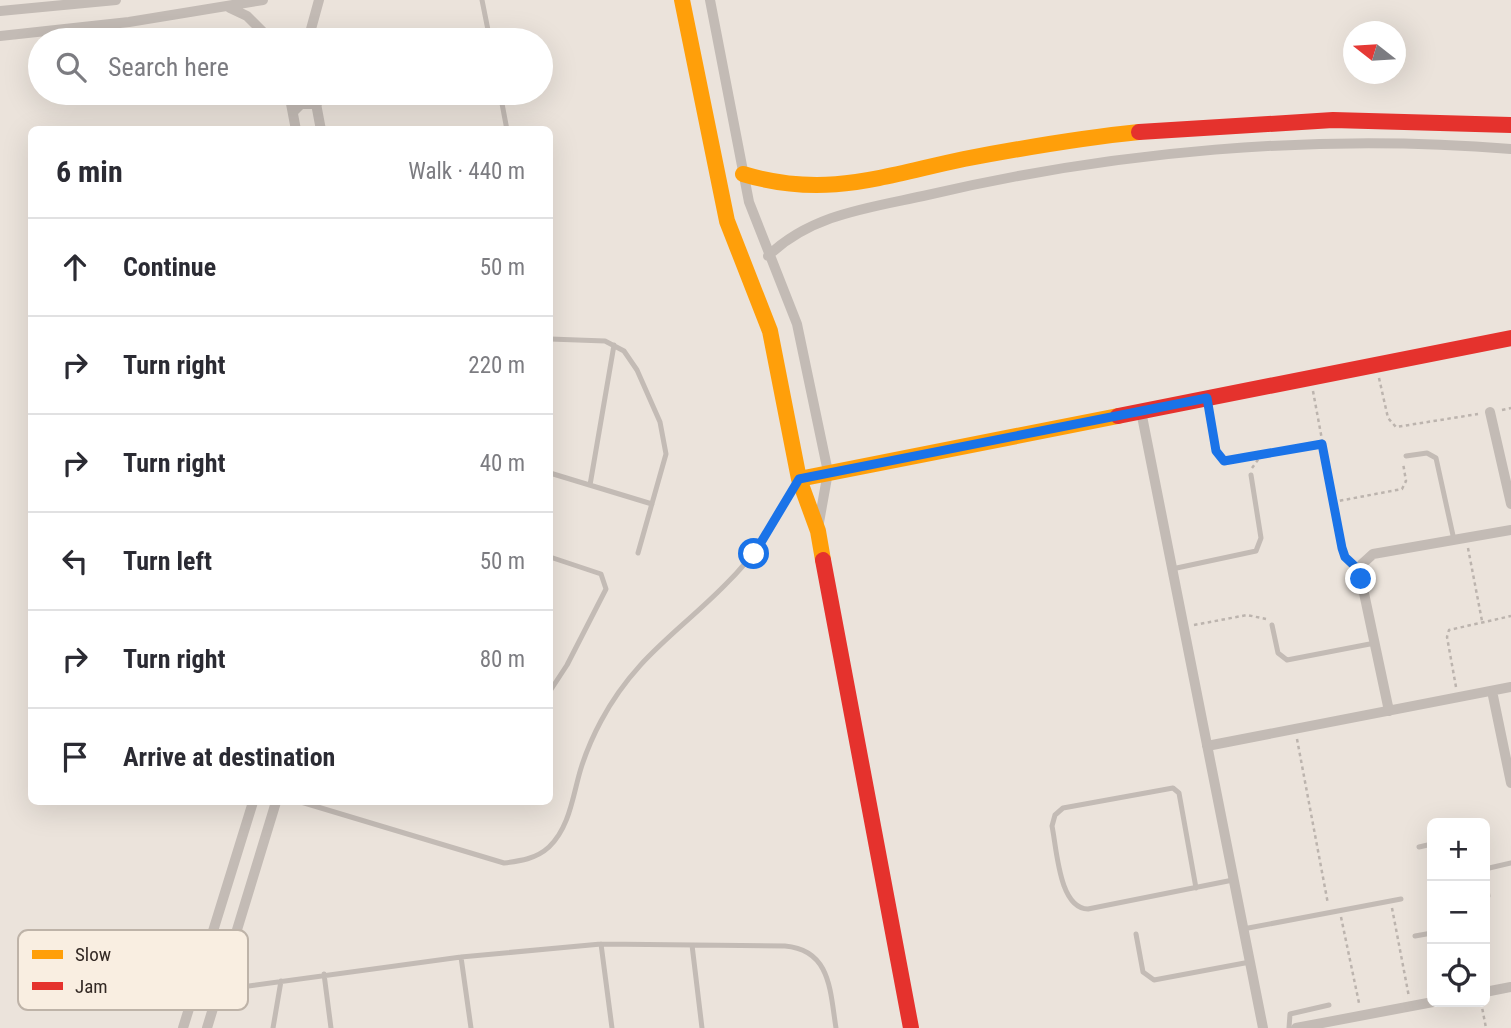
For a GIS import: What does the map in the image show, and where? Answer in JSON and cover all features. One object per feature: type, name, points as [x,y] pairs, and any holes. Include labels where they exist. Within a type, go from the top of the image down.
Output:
[{"type":"street","points":[[0,11],[116,0]]},
{"type":"street","points":[[65,28],[229,8],[263,0]]},
{"type":"street","points":[[311,28],[319,0]]},
{"type":"street","points":[[682,0],[723,202],[737,249],[770,331],[799,479],[818,531],[911,1028]]},
{"type":"street","points":[[710,0],[743,174],[768,256],[797,324],[828,472],[818,531]]},
{"type":"street","points":[[229,8],[247,16],[259,28]]},
{"type":"street","points":[[0,36],[28,33]]},
{"type":"street","points":[[292,105],[295,126]]},
{"type":"street","points":[[293,112],[300,105]]},
{"type":"street","points":[[316,105],[320,126]]},
{"type":"street","points":[[743,174],[786,187],[831,188],[1046,143],[1155,130],[1353,119],[1511,125]]},
{"type":"street","points":[[1264,122],[1265,147]]},
{"type":"street","points":[[768,256],[799,230],[817,222],[944,191],[1049,170],[1265,147],[1423,145],[1511,149]]},
{"type":"street","points":[[799,479],[1511,338]]},
{"type":"street","points":[[1141,411],[1263,1028]]},
{"type":"street","points":[[1490,412],[1507,465],[1511,504]]},
{"type":"street","points":[[1389,711],[1361,572],[1366,558],[1373,554],[1511,530]]},
{"type":"street","points":[[1207,746],[1511,687]]},
{"type":"street","points":[[1492,691],[1511,783]]},
{"type":"street","points":[[214,930],[252,805]]},
{"type":"street","points":[[237,930],[275,805]]},
{"type":"street","points":[[240,845],[261,852]]},
{"type":"street","points":[[1490,991],[1511,987]]},
{"type":"street","points":[[1296,1028],[1427,1003]]},
{"type":"street","points":[[183,1028],[189,1010]]},
{"type":"street","points":[[207,1028],[213,1010]]},
{"type":"street","points":[[1364,1015],[1370,1028]]},
{"type":"lane","points":[[482,0],[487,28]]},
{"type":"lane","points":[[502,105],[506,126]]},
{"type":"lane","points":[[553,340],[605,341],[614,345],[631,360],[665,437],[666,454],[638,553]]},
{"type":"lane","points":[[590,485],[614,345]]},
{"type":"lane","points":[[1406,456],[1427,453],[1436,458],[1454,540]]},
{"type":"lane","points":[[553,474],[652,504]]},
{"type":"lane","points":[[1172,569],[1252,553],[1259,547],[1261,538],[1251,475]]},
{"type":"lane","points":[[311,805],[504,863],[527,860],[548,849],[562,831],[582,763],[602,720],[627,681],[657,645],[725,586],[754,554],[799,479]]},
{"type":"lane","points":[[553,558],[601,574],[606,589],[553,686]]},
{"type":"lane","points":[[1272,625],[1278,653],[1286,660],[1375,643]]},
{"type":"lane","points":[[1196,888],[1179,793],[1173,788],[1063,808],[1055,816],[1052,826],[1067,896],[1075,906],[1088,909],[1196,888],[1233,880]]},
{"type":"lane","points":[[1419,846],[1427,845]]},
{"type":"lane","points":[[1490,868],[1511,863]]},
{"type":"lane","points":[[1243,929],[1401,899]]},
{"type":"lane","points":[[1136,934],[1143,972],[1154,980],[1250,962]]},
{"type":"lane","points":[[1415,936],[1427,934]]},
{"type":"lane","points":[[248,986],[461,957],[601,944],[785,946],[810,952],[827,972],[836,1028]]},
{"type":"lane","points":[[601,944],[612,1028]]},
{"type":"lane","points":[[692,945],[702,1028]]},
{"type":"lane","points":[[461,957],[471,1028]]},
{"type":"lane","points":[[324,974],[331,1028]]},
{"type":"lane","points":[[273,1028],[281,981]]},
{"type":"lane","points":[[1289,1028],[1290,1014],[1329,1005]]},
{"type":"path","points":[[1376,364],[1388,418],[1396,427],[1511,408]]},
{"type":"path","points":[[1310,377],[1345,557],[1361,572]]},
{"type":"path","points":[[1207,398],[1216,451],[1220,458],[1228,462],[1322,444]]},
{"type":"path","points":[[1251,475],[1254,463],[1263,455]]},
{"type":"path","points":[[1333,502],[1402,489],[1406,481],[1402,464],[1406,456]]},
{"type":"path","points":[[1466,538],[1482,621]]},
{"type":"path","points":[[1184,627],[1247,615],[1266,618],[1272,625]]},
{"type":"path","points":[[1458,697],[1447,634],[1452,627],[1511,616]]},
{"type":"path","points":[[1295,729],[1329,913]]},
{"type":"path","points":[[1391,901],[1411,1006]]},
{"type":"path","points":[[1340,911],[1364,1015]]},
{"type":"path","points":[[1481,1007],[1486,1028]]},
{"type":"traffic: slow","points":[[682,0],[727,221],[770,331],[799,479],[818,531],[823,560]]},
{"type":"traffic: slow","points":[[743,174],[801,185],[828,185],[880,178],[1008,151],[1139,132]]},
{"type":"traffic: slow","points":[[799,479],[1118,416]]},
{"type":"traffic: jam","points":[[1139,132],[1333,120],[1511,125]]},
{"type":"traffic: jam","points":[[1118,416],[1511,338]]},
{"type":"traffic: jam","points":[[823,560],[911,1028]]},
{"type":"route","points":[[754,554],[779,518],[799,479],[1207,398],[1217,455],[1224,461],[1322,444],[1342,548],[1351,565],[1361,572],[1361,579]]}]
